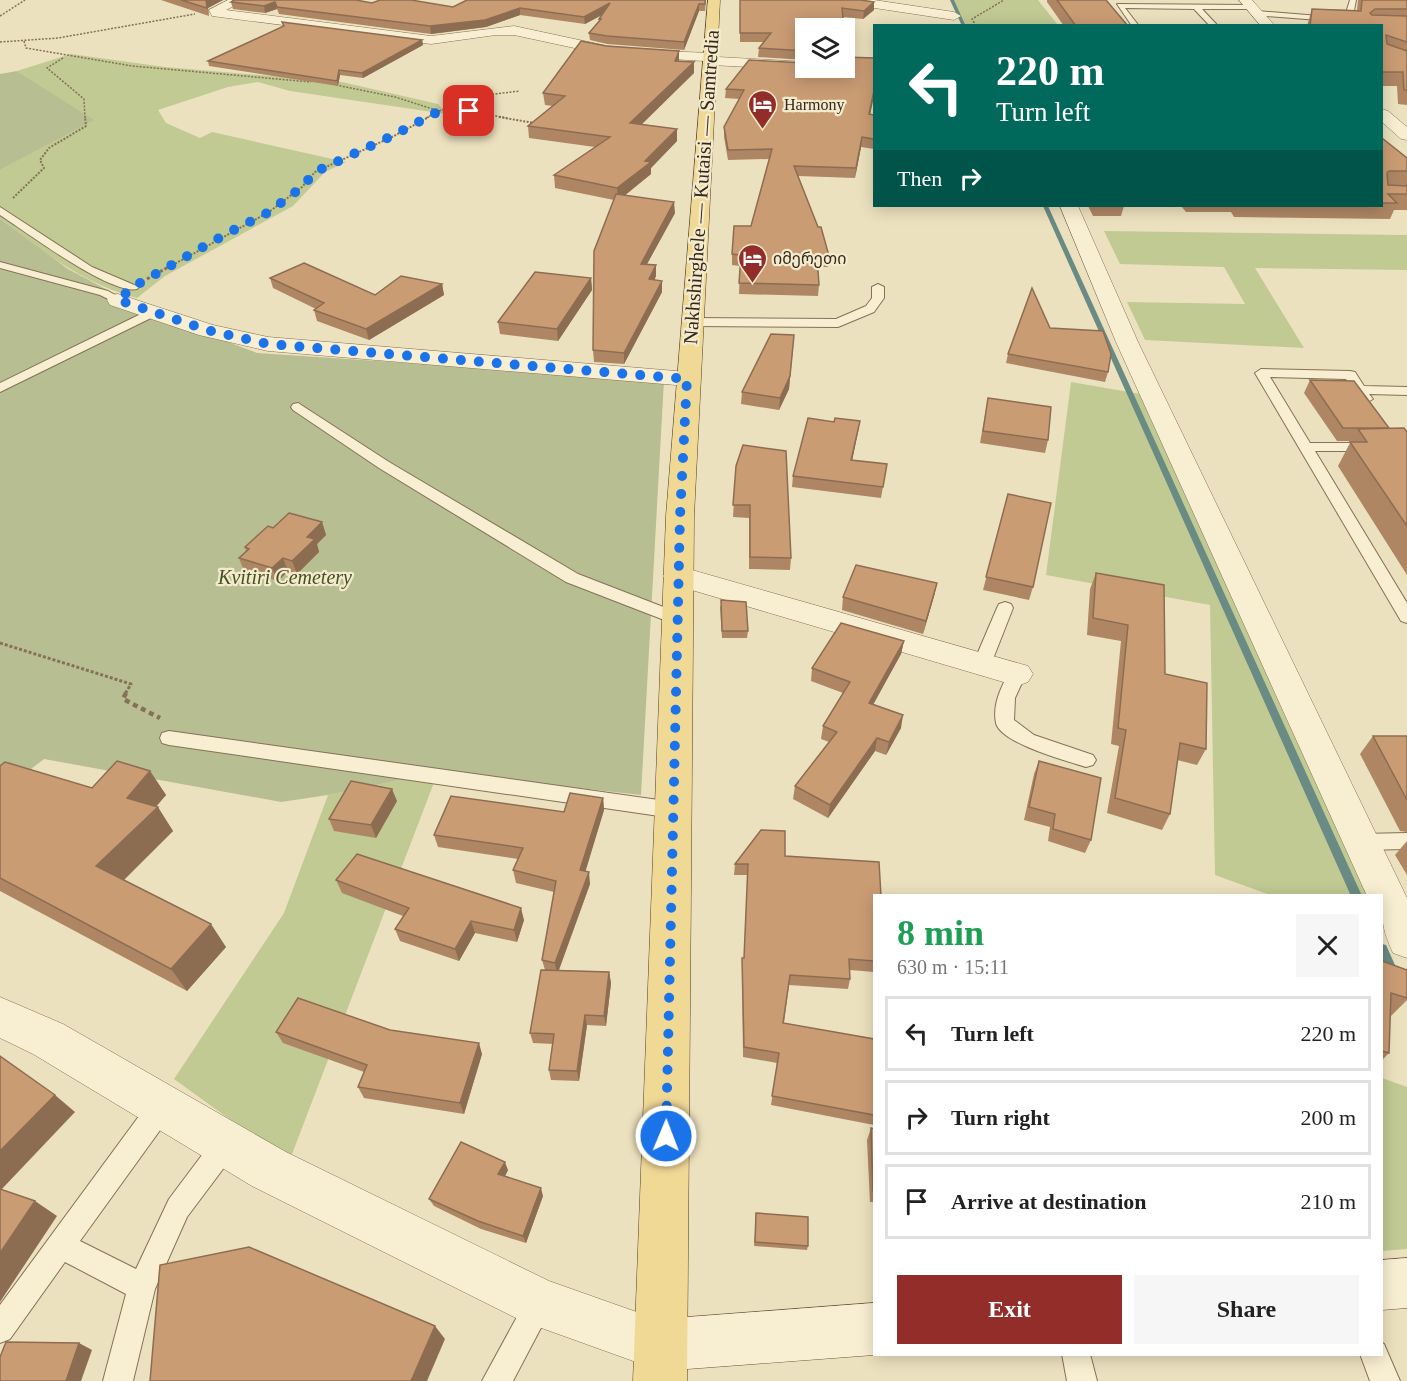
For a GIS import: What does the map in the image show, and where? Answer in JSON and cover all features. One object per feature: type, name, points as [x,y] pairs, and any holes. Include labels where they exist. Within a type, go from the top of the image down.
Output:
[{"type":"main road","name":"Nakhshirghele — Kutaisi — Samtredia","points":[[661,1363],[678,576],[687,379],[693,322],[714,0]]},
{"type":"street","points":[[239,0],[222,6],[216,10],[217,13],[431,40],[455,39],[504,30],[530,32],[573,44],[627,53],[795,65]]},
{"type":"street","points":[[848,0],[954,16]]},
{"type":"street","points":[[1251,7],[1267,24]]},
{"type":"street","points":[[1383,115],[1406,129]]},
{"type":"street","points":[[1383,133],[1406,129]]},
{"type":"street","points":[[1069,207],[1127,342],[1407,940]]},
{"type":"street","points":[[125,293],[151,313],[207,330],[268,344],[687,379]]},
{"type":"street","points":[[678,576],[1017,674]]},
{"type":"street","points":[[0,1017],[48,1039],[269,1169],[661,1363],[873,1329]]},
{"type":"street","points":[[1383,1285],[1407,1283]]},
{"type":"lane","points":[[1349,16],[1353,0]]},
{"type":"lane","points":[[1134,24],[1120,6],[1251,7],[1336,20]]},
{"type":"lane","points":[[1196,7],[1213,24]]},
{"type":"lane","points":[[0,210],[125,293]]},
{"type":"lane","points":[[0,265],[104,293],[125,293]]},
{"type":"lane","points":[[693,322],[838,322],[870,309],[878,297],[878,287]]},
{"type":"lane","points":[[0,388],[151,313]]},
{"type":"lane","points":[[1373,409],[1350,375],[1261,373],[1407,617]]},
{"type":"lane","points":[[1360,390],[1407,391]]},
{"type":"lane","points":[[298,407],[384,465],[573,578],[678,619]]},
{"type":"lane","points":[[1304,447],[1386,447]]},
{"type":"lane","points":[[982,664],[1005,608]]},
{"type":"lane","points":[[1017,674],[1006,698],[1005,723],[1027,740],[1086,760]]},
{"type":"lane","points":[[169,738],[673,810]]},
{"type":"lane","points":[[1361,842],[1407,841]]},
{"type":"lane","points":[[0,1329],[162,1106]]},
{"type":"lane","points":[[118,1381],[142,1287],[178,1208],[226,1144]]},
{"type":"lane","points":[[61,1245],[142,1287]]},
{"type":"lane","points":[[497,1381],[540,1303]]},
{"type":"lane","points":[[1076,1356],[1082,1381]]},
{"type":"lane","points":[[1375,1356],[1384,1381]]},
{"type":"path","points":[[0,16],[25,0]]},
{"type":"path","points":[[975,24],[972,19],[1004,0]]},
{"type":"path","points":[[0,42],[58,38],[217,13]]},
{"type":"path","points":[[24,41],[26,48],[64,57],[150,69],[317,82]]},
{"type":"path","points":[[0,210],[44,168],[40,160],[49,148],[86,126],[84,99],[47,68],[64,57]]},
{"type":"path","points":[[326,83],[395,97],[439,111]]},
{"type":"path","points":[[125,293],[226,234],[269,212],[302,187],[315,172],[469,97],[496,91],[520,91]]},
{"type":"path","points":[[447,107],[534,123]]},
{"type":"path","points":[[0,643],[131,684],[123,699],[172,724],[169,738]]},
{"type":"green space","points":[[954,0],[1038,0],[1057,24],[966,24]]},
{"type":"green space","points":[[71,54],[165,67],[342,82],[438,104],[446,114],[290,91],[258,82],[228,87],[158,110],[166,123],[200,138],[212,132],[346,162],[325,172],[293,206],[165,276],[137,298],[98,284],[65,266],[0,219],[0,170],[93,120],[17,71]]},
{"type":"green space","points":[[17,71],[94,120],[0,170],[0,74]]},
{"type":"green space","name":"Kvitiri Cemetery","points":[[0,219],[68,269],[151,313],[257,353],[664,380],[641,795],[438,772],[328,795],[281,802],[44,759],[0,793]]},
{"type":"green space","points":[[1104,231],[1407,235],[1407,270],[1255,268],[1304,348],[1145,340],[1127,302],[1245,304],[1224,267],[1120,264]]},
{"type":"green space","points":[[1071,382],[1146,395],[1378,894],[1267,894],[1215,875],[1210,605],[1046,575]]},
{"type":"green space","points":[[438,772],[289,1162],[174,1079],[284,913],[328,795]]},
{"type":"green space","points":[[1383,1078],[1407,1087],[1407,1249],[1383,1251]]},
{"type":"building","points":[[181,0],[208,0],[206,1],[207,8]]},
{"type":"building","points":[[234,0],[356,0],[372,3],[380,0],[411,0],[453,7],[467,0],[705,0],[705,4],[699,4],[684,42],[589,33],[601,19],[599,19],[610,3],[584,17],[520,8],[485,20],[430,26],[277,7],[275,2],[264,6],[231,2]]},
{"type":"building","points":[[740,0],[861,0],[874,2],[864,11],[842,8],[843,18],[795,18],[795,50],[759,48],[771,33],[740,33]]},
{"type":"building","points":[[1057,0],[1106,0],[1126,24],[1075,24]]},
{"type":"building","points":[[1362,0],[1407,0],[1407,9],[1375,9],[1370,13],[1372,15],[1407,16],[1407,42],[1386,35],[1387,44],[1407,51],[1407,90],[1404,90],[1403,72],[1383,72],[1383,24],[1310,24],[1312,9],[1361,11]]},
{"type":"building","points":[[282,22],[422,40],[362,73],[339,70],[337,81],[208,61],[284,26]]},
{"type":"building","points":[[581,41],[606,46],[679,51],[675,61],[694,62],[630,123],[677,129],[645,161],[651,162],[617,188],[554,175],[610,137],[528,126],[565,96],[543,93]]},
{"type":"building","points":[[855,57],[873,58],[873,96],[869,114],[873,115],[873,139],[862,137],[856,168],[794,166],[818,227],[821,227],[829,256],[817,256],[819,285],[739,283],[741,255],[732,254],[734,226],[751,226],[772,149],[728,150],[724,127],[744,90],[726,89],[749,60],[795,62],[795,78],[855,78]]},
{"type":"building","points":[[1383,139],[1407,158],[1407,171],[1387,173],[1388,185],[1407,186],[1407,194],[1388,194],[1397,203],[1383,203]]},
{"type":"building","points":[[616,194],[674,202],[641,264],[656,265],[649,279],[662,281],[624,353],[593,350],[594,251]]},
{"type":"building","points":[[304,263],[375,295],[401,276],[442,284],[366,329],[314,310],[324,303],[270,278]]},
{"type":"building","points":[[535,272],[591,278],[557,329],[498,322]]},
{"type":"building","points":[[1032,288],[1050,328],[1103,331],[1111,354],[1108,372],[1008,354]]},
{"type":"building","points":[[771,334],[794,335],[790,376],[780,398],[742,392]]},
{"type":"building","points":[[1310,380],[1354,381],[1389,428],[1343,428]]},
{"type":"building","points":[[988,398],[1051,407],[1048,440],[983,431]]},
{"type":"building","points":[[808,418],[834,422],[835,418],[860,421],[851,460],[887,464],[883,487],[793,476]]},
{"type":"building","points":[[1404,428],[1407,432],[1407,526],[1350,442],[1367,442],[1358,429]]},
{"type":"building","points":[[743,445],[786,451],[791,558],[750,557],[750,505],[733,505],[736,466]]},
{"type":"building","points":[[1008,494],[1051,503],[1033,587],[986,577]]},
{"type":"building","points":[[289,513],[322,522],[307,537],[315,539],[292,561],[283,558],[272,568],[239,558],[249,549],[245,547],[268,526],[273,528]]},
{"type":"building","points":[[856,565],[937,583],[926,621],[843,597]]},
{"type":"building","points":[[1096,573],[1164,585],[1165,674],[1207,683],[1206,749],[1180,743],[1170,814],[1115,798],[1126,730],[1118,728],[1128,625],[1093,618]]},
{"type":"building","points":[[721,600],[746,602],[748,631],[722,631]]},
{"type":"building","points":[[841,623],[904,641],[869,703],[903,715],[889,742],[877,738],[830,805],[795,786],[837,732],[823,726],[850,682],[812,668]]},
{"type":"building","points":[[1373,736],[1407,736],[1407,800]]},
{"type":"building","points":[[117,761],[150,771],[127,798],[158,807],[96,866],[211,924],[171,969],[0,878],[0,766],[5,762],[92,788]]},
{"type":"building","points":[[1039,761],[1101,778],[1091,840],[1053,829],[1055,814],[1029,807]]},
{"type":"building","points":[[351,781],[392,789],[371,825],[329,819]]},
{"type":"building","points":[[570,793],[603,798],[580,870],[589,872],[555,963],[542,960],[556,881],[513,870],[523,848],[434,835],[451,796],[564,812]]},
{"type":"building","points":[[761,830],[785,831],[785,856],[879,862],[881,894],[873,894],[873,961],[849,959],[850,979],[790,975],[783,1023],[873,1039],[873,1115],[772,1096],[779,1053],[744,1047],[742,958],[744,958],[748,864],[735,864]]},
{"type":"building","points":[[357,854],[521,908],[514,930],[471,921],[455,949],[395,929],[409,908],[336,880]]},
{"type":"building","points":[[1383,961],[1407,970],[1407,998],[1391,993],[1389,1053],[1383,1051]]},
{"type":"building","points":[[541,970],[609,972],[604,1016],[585,1015],[577,1071],[549,1070],[554,1034],[530,1033]]},
{"type":"building","points":[[298,998],[390,1030],[479,1043],[460,1103],[358,1087],[367,1065],[276,1032]]},
{"type":"building","points":[[0,1056],[55,1095],[0,1151]]},
{"type":"building","points":[[871,1128],[873,1129],[873,1191]]},
{"type":"building","points":[[461,1142],[505,1162],[498,1174],[541,1188],[523,1236],[478,1221],[429,1199]]},
{"type":"building","points":[[0,1189],[35,1201],[0,1253]]},
{"type":"building","points":[[756,1213],[808,1217],[808,1246],[755,1242]]},
{"type":"building","points":[[249,1247],[435,1326],[411,1381],[150,1381],[160,1265]]},
{"type":"building","points":[[6,1342],[79,1343],[66,1381],[0,1381],[0,1357]]},
{"type":"waterway","points":[[952,0],[963,24]]},
{"type":"waterway","points":[[1045,207],[1356,894]]},
{"type":"waterway","points":[[1383,951],[1393,974]]},
{"type":"place","name":"Harmony","points":[[763,130]]},
{"type":"place","name":"იმერეთი","points":[[752,284]]},
{"type":"route","points":[[469,111],[447,107],[315,172],[302,187],[269,212],[133,287],[118,300],[207,330],[268,344],[687,379],[680,516],[666,1136]]}]
